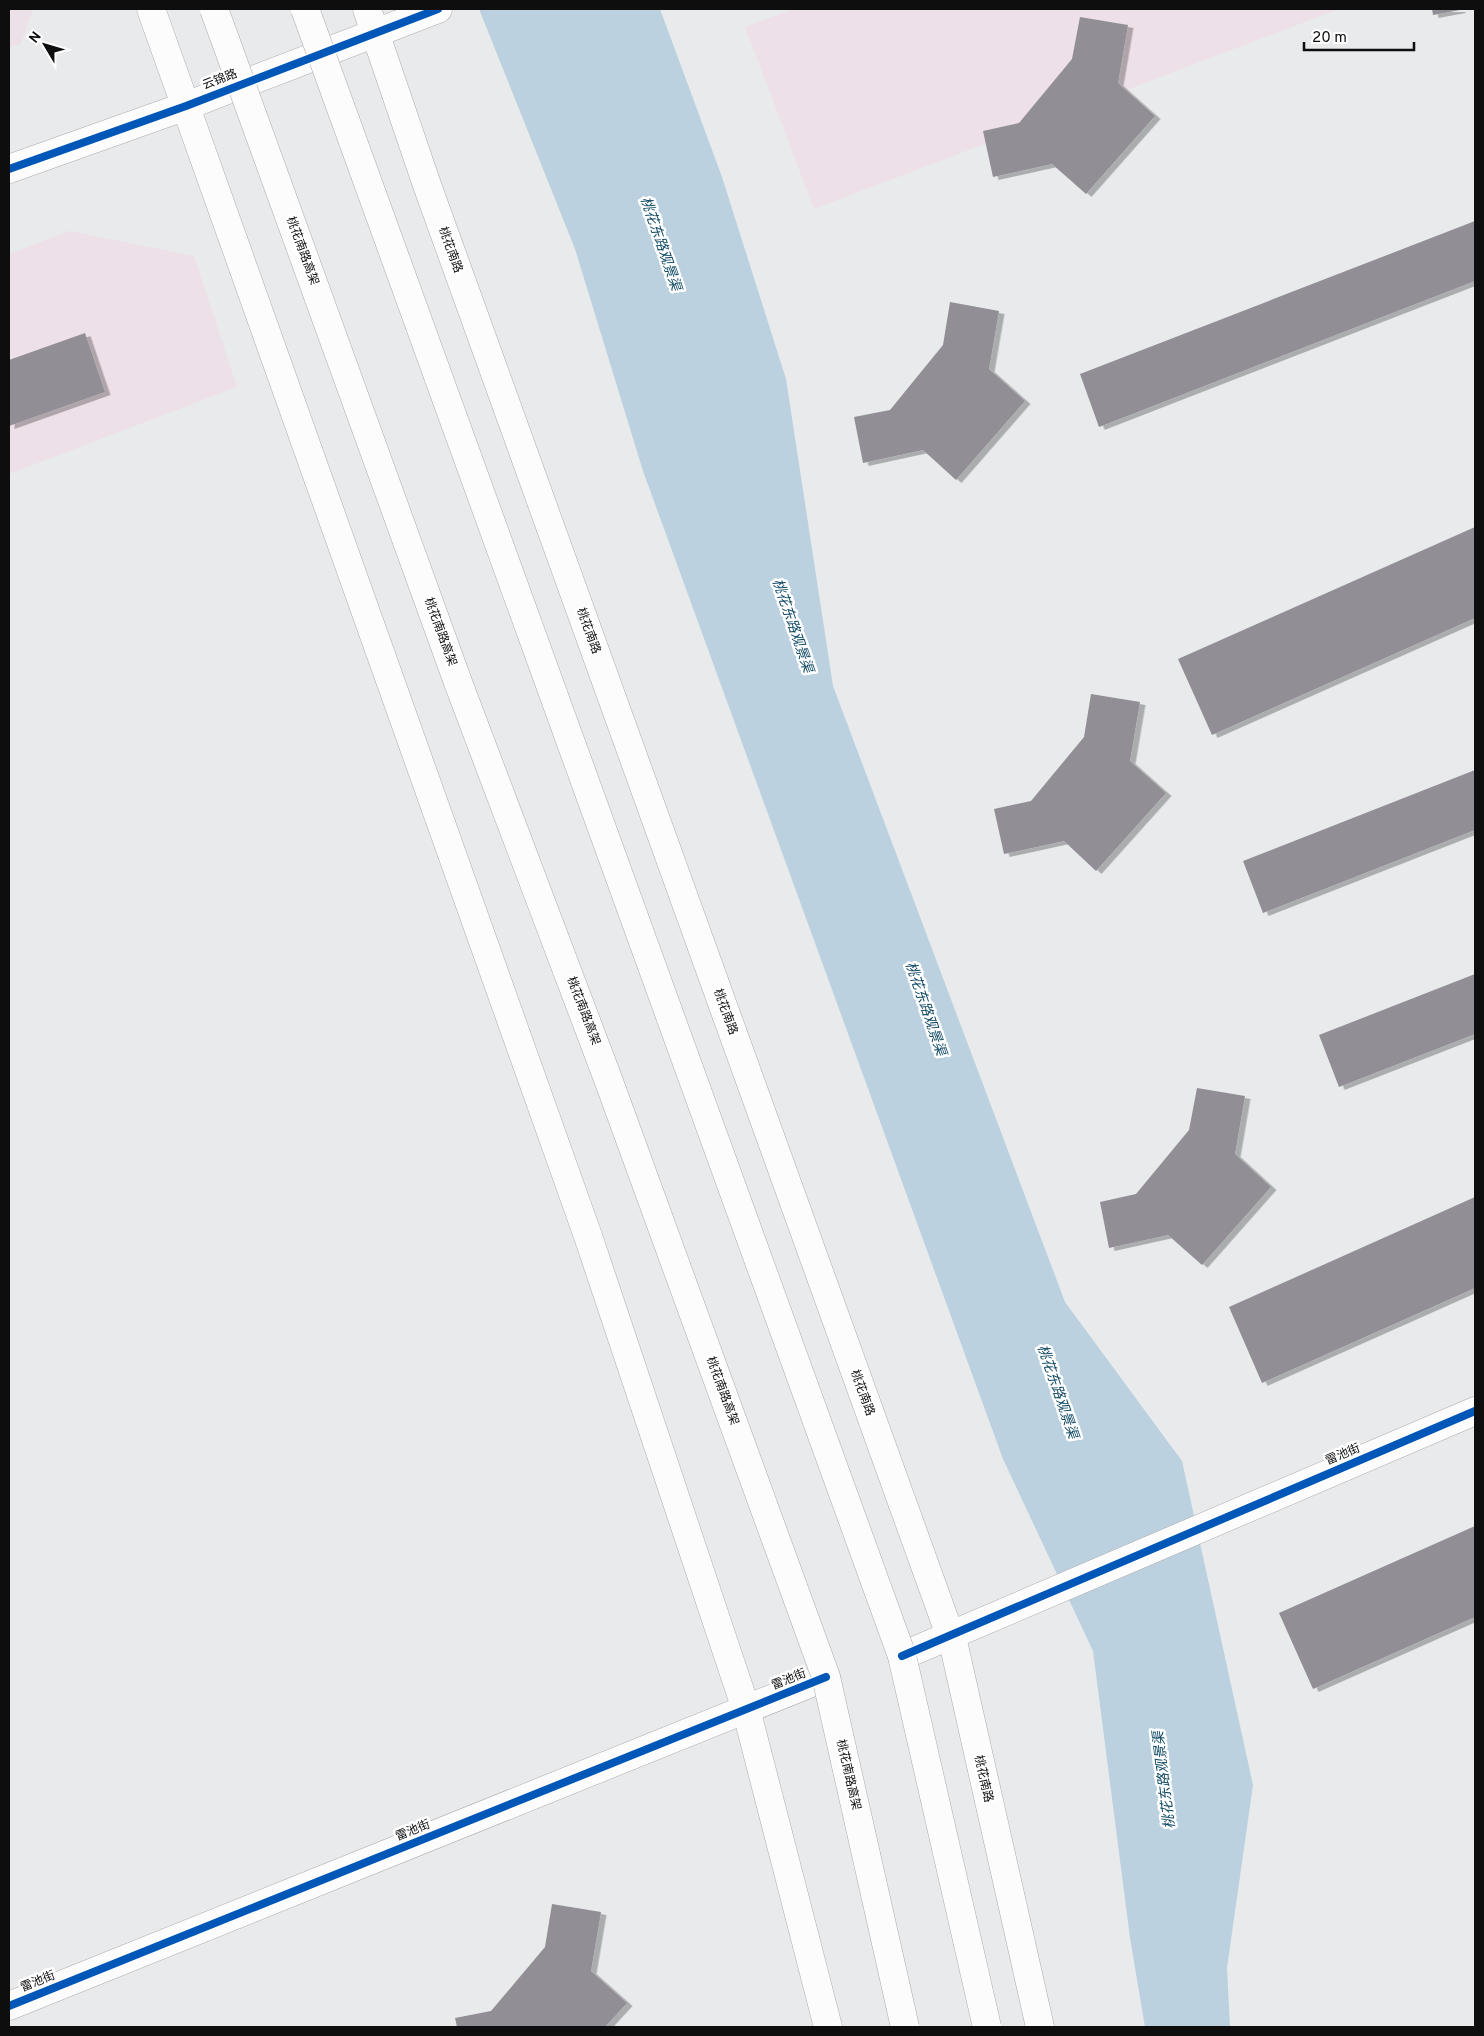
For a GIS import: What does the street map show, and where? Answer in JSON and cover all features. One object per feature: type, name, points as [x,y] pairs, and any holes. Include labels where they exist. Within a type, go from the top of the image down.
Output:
[{"type":"main road","points":[[151,9],[585,1227],[746,1709],[828,2027]]},
{"type":"main road","name":"桃花南路高架","points":[[214,9],[456,676],[615,1098],[826,1677],[905,2027]]},
{"type":"main road","points":[[305,9],[902,1656],[987,2027]]},
{"type":"main road","name":"云锦路","points":[[9,168],[186,106],[371,21],[431,11]]},
{"type":"main road","name":"桃花南路","points":[[371,21],[430,194],[950,1635],[1040,2027]]},
{"type":"main road","name":"雷池街","points":[[902,1656],[1475,1411]]},
{"type":"main road","name":"雷池街","points":[[9,2006],[826,1677]]},
{"type":"shaded area","points":[[9,9],[33,9],[21,44],[9,48]]},
{"type":"shaded area","points":[[793,9],[1339,9],[814,209],[745,27]]},
{"type":"shaded area","points":[[69,231],[194,256],[237,387],[9,474],[9,254]]},
{"type":"water","name":"桃花东路观景渠","points":[[479,9],[660,9],[722,177],[786,379],[833,686],[1065,1302],[1182,1461],[1253,1785],[1227,1968],[1230,2027],[1145,2027],[1130,1938],[1093,1651],[1003,1459],[643,471],[575,249]]},
{"type":"building","points":[[1432,9],[1460,9],[1460,10],[1433,15]]},
{"type":"building","points":[[1080,17],[1128,25],[1118,83],[1155,116],[1086,194],[1052,164],[993,177],[983,131],[1019,123],[1072,59]]},
{"type":"building","points":[[1475,221],[1475,281],[1099,427],[1080,374]]},
{"type":"building","points":[[950,302],[999,311],[989,369],[1025,401],[956,480],[923,450],[863,463],[854,417],[890,410],[943,345]]},
{"type":"building","points":[[85,333],[105,392],[9,426],[9,360]]},
{"type":"building","points":[[1475,527],[1475,618],[1212,735],[1178,659]]},
{"type":"building","points":[[1091,694],[1140,702],[1130,761],[1166,793],[1096,871],[1064,841],[1004,854],[994,809],[1031,801],[1084,737]]},
{"type":"building","points":[[1475,770],[1475,830],[1263,913],[1243,861]]},
{"type":"building","points":[[1475,974],[1475,1034],[1339,1087],[1319,1035]]},
{"type":"building","points":[[1197,1088],[1245,1096],[1235,1154],[1271,1187],[1202,1265],[1168,1235],[1109,1248],[1100,1202],[1136,1194],[1189,1130]]},
{"type":"building","points":[[1475,1197],[1475,1288],[1262,1383],[1229,1307]]},
{"type":"building","points":[[1475,1526],[1475,1617],[1313,1689],[1279,1613]]},
{"type":"building","points":[[552,1904],[601,1912],[591,1971],[627,2003],[605,2027],[457,2027],[455,2018],[491,2011],[545,1947]]},
{"type":"cycle path","points":[[9,169],[186,106],[438,9]]},
{"type":"cycle path","points":[[902,1656],[1475,1411]]},
{"type":"cycle path","points":[[9,2006],[826,1677]]}]
